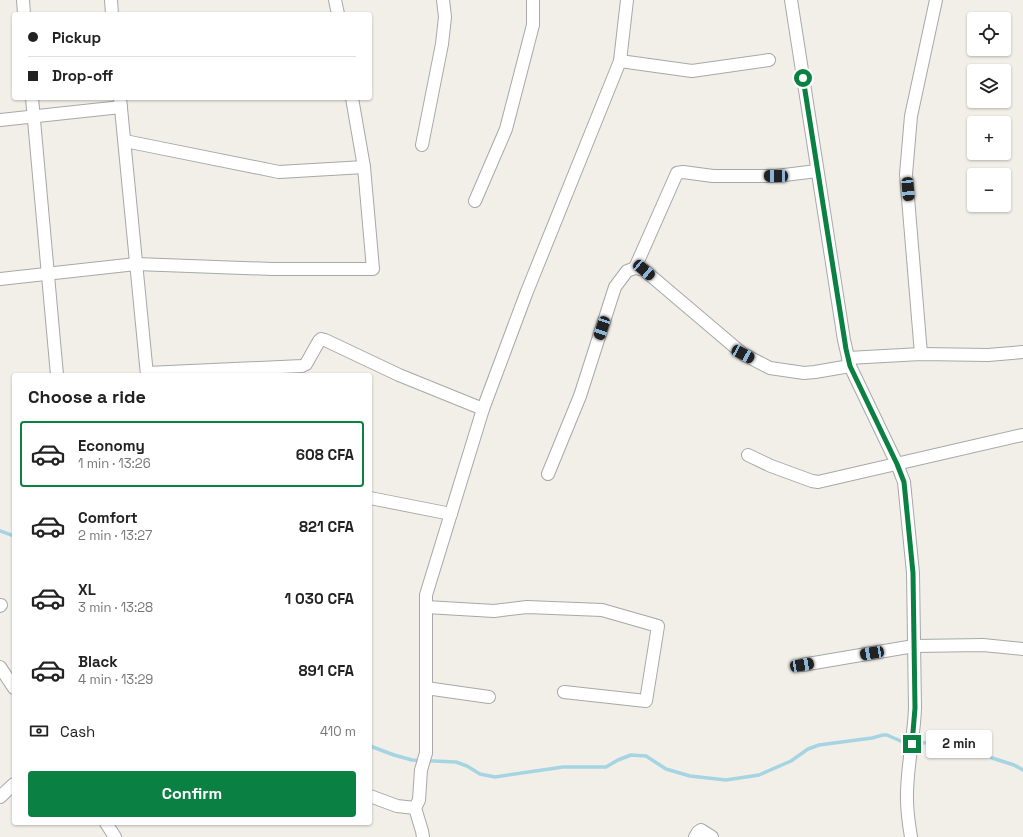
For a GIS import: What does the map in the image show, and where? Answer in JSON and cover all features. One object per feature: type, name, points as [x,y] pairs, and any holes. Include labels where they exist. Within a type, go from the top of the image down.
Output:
[{"type":"street","points":[[23,0],[24,12]]},
{"type":"street","points":[[111,0],[112,12]]},
{"type":"street","points":[[335,0],[338,12]]},
{"type":"street","points":[[422,145],[442,44],[445,17],[443,0]]},
{"type":"street","points":[[475,201],[506,129],[533,25],[533,0]]},
{"type":"street","points":[[423,837],[414,808],[418,800],[421,770],[426,752],[426,594],[483,409],[526,294],[620,61],[627,0]]},
{"type":"street","points":[[791,0],[844,340],[849,362],[904,482],[912,566],[914,646],[914,730],[906,801],[911,837]]},
{"type":"street","points":[[921,354],[906,174],[911,116],[936,0]]},
{"type":"street","points":[[620,61],[692,71],[769,60]]},
{"type":"street","points":[[32,100],[57,373]]},
{"type":"street","points":[[0,279],[136,264],[272,269],[373,269],[364,167],[352,100]]},
{"type":"street","points":[[0,120],[121,102],[147,373]]},
{"type":"street","points":[[124,141],[279,172],[364,167]]},
{"type":"street","points":[[635,268],[677,173],[684,172],[708,176],[776,176],[817,171]]},
{"type":"street","points":[[548,474],[580,396],[616,287],[627,271],[635,268],[644,270],[743,354],[770,368],[804,373],[815,372],[849,362],[921,354],[988,355],[1023,352]]},
{"type":"street","points":[[166,373],[302,366],[306,364],[321,339],[399,375],[483,409]]},
{"type":"street","points":[[748,455],[771,466],[818,482],[1022,435]]},
{"type":"street","points":[[372,498],[451,514]]},
{"type":"street","points":[[426,606],[494,611],[527,607],[602,610],[658,626],[646,701],[564,692]]},
{"type":"street","points":[[802,665],[914,646],[983,645],[1023,648]]},
{"type":"street","points":[[0,667],[12,685]]},
{"type":"street","points":[[426,688],[489,697]]},
{"type":"street","points":[[1,794],[12,786]]},
{"type":"street","points":[[372,797],[397,806],[414,808]]},
{"type":"street","points":[[695,837],[701,830],[712,837]]},
{"type":"waterway","points":[[0,531],[12,535]]},
{"type":"waterway","points":[[372,747],[412,760],[456,762],[467,766],[480,774],[495,777],[563,767],[606,767],[631,755],[646,756],[666,769],[690,776],[726,780],[759,775],[791,761],[808,749],[819,745],[887,735],[903,742],[921,743],[971,740],[992,758],[1014,765],[1023,770]]},
{"type":"route","points":[[803,78],[844,340],[850,366],[897,464],[904,482],[913,573],[915,708],[912,744]]}]
